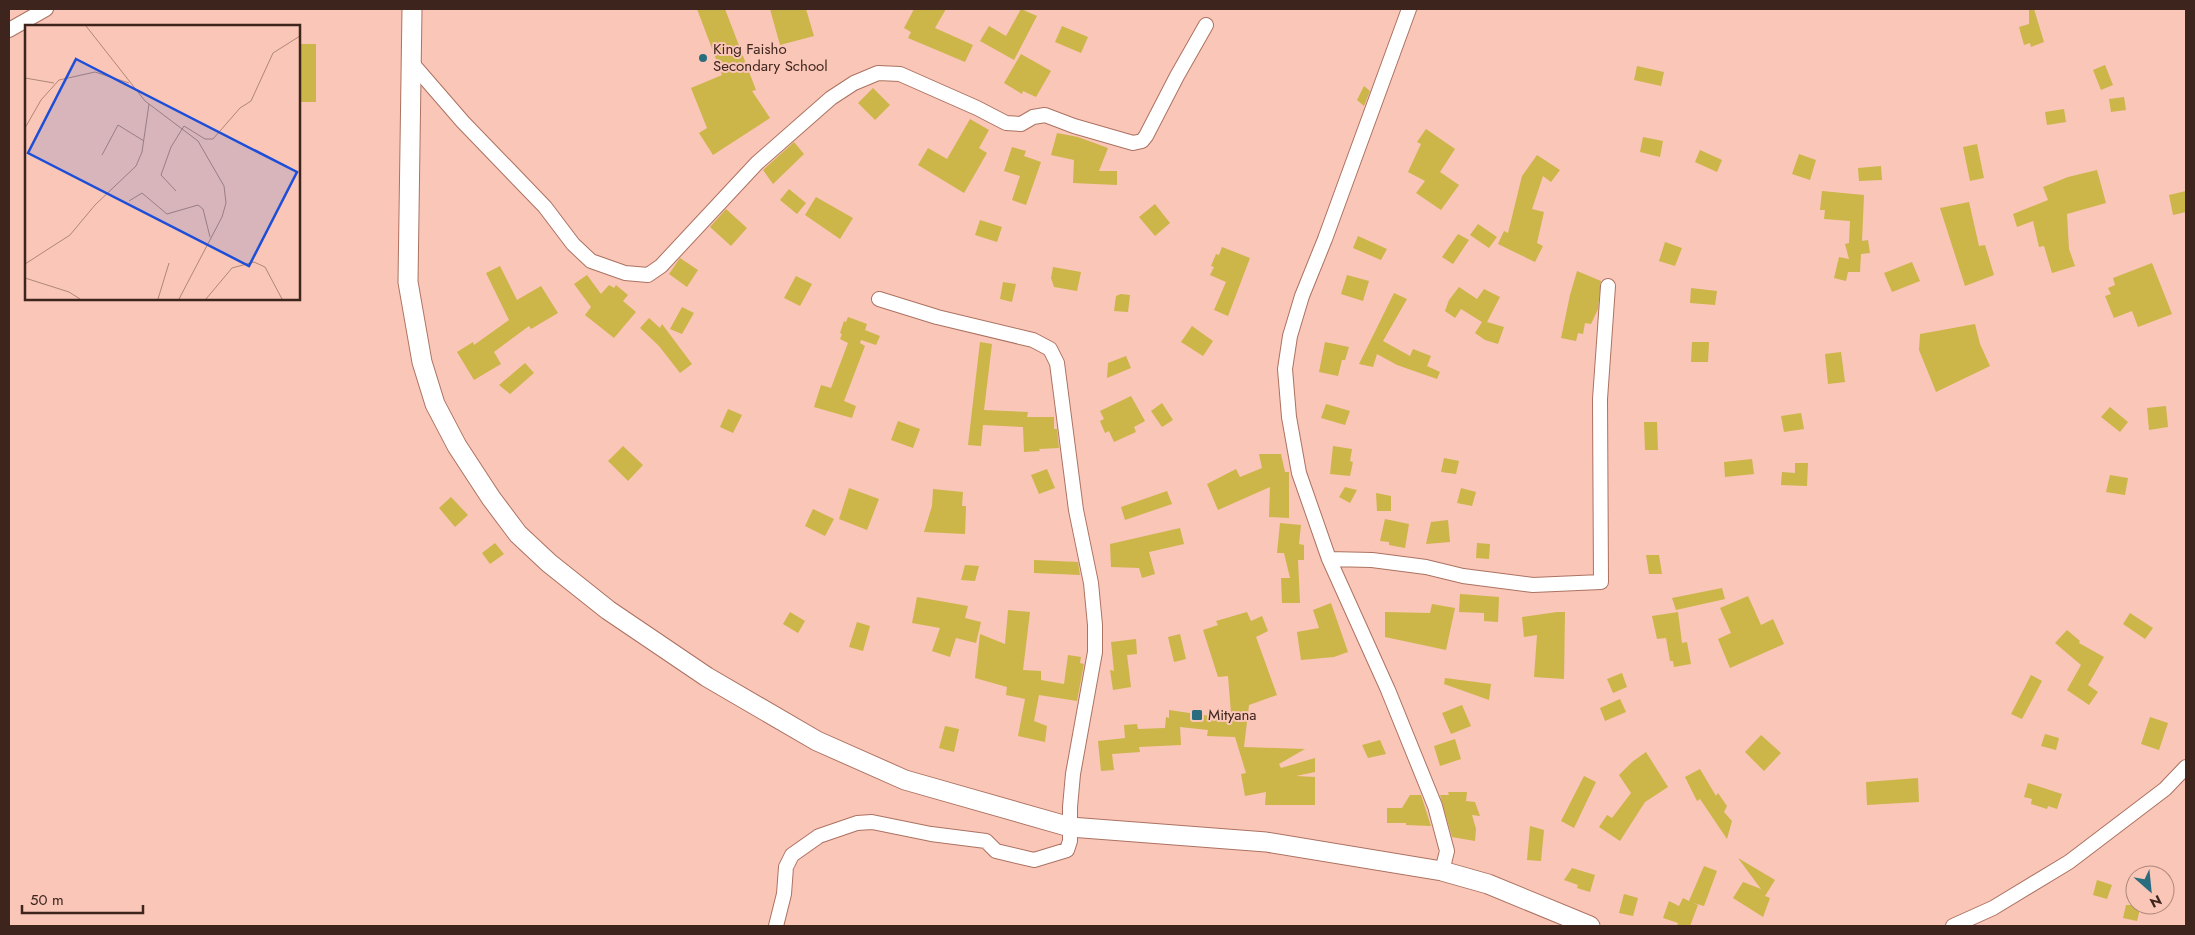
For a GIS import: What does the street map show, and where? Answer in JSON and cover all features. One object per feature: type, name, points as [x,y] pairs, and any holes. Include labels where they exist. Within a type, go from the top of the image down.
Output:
[{"type":"main road","points":[[412,9],[408,282],[422,362],[435,404],[457,446],[491,498],[518,534],[549,563],[608,610],[707,677],[817,741],[906,780],[1070,827],[1266,842],[1442,871],[1488,884],[1590,926]]},
{"type":"street","points":[[9,30],[46,9]]},
{"type":"street","points":[[1409,9],[1302,296],[1290,336],[1285,370],[1289,417],[1299,474],[1330,559],[1388,690],[1435,806],[1447,851],[1442,871]]},
{"type":"street","points":[[411,62],[463,122],[544,207],[573,244],[591,261],[625,273],[648,274],[661,266],[757,163],[832,98],[854,83],[878,73],[900,74],[1006,123],[1021,124],[1044,115],[1133,143],[1142,141],[1146,136],[1206,25]]},
{"type":"street","points":[[1330,559],[1372,560],[1426,567],[1463,576],[1533,585],[1601,582],[1600,399],[1608,286]]},
{"type":"street","points":[[776,926],[784,894],[786,867],[792,855],[819,836],[845,826],[872,822],[931,834],[972,838],[986,841],[996,851],[1034,860],[1067,850],[1070,841],[1073,774],[1095,652],[1095,625],[1091,583],[1077,518],[1057,363],[1050,349],[1044,344],[1018,335],[937,317],[879,299]]},
{"type":"street","points":[[1953,926],[1993,908],[2069,862],[2165,789],[2186,768]]},
{"type":"building","points":[[697,9],[725,9],[756,90],[752,91],[770,118],[713,155],[699,133],[707,128],[691,88],[722,75]]},
{"type":"building","points":[[770,9],[806,9],[814,36],[780,45]]},
{"type":"building","points":[[914,9],[946,9],[935,28],[973,45],[965,62],[908,38],[911,32],[904,28]]},
{"type":"building","points":[[1021,9],[1037,16],[1014,60],[980,41],[989,26],[1006,36]]},
{"type":"building","points":[[2029,9],[2034,9],[2044,42],[2031,47],[2030,43],[2024,45],[2019,27],[2029,24]]},
{"type":"building","points":[[1062,26],[1088,37],[1081,53],[1055,42]]},
{"type":"building","points":[[300,44],[316,44],[316,102],[300,102]]},
{"type":"building","points":[[1021,54],[1051,71],[1036,97],[1023,91],[1022,94],[1004,83]]},
{"type":"building","points":[[2105,65],[2113,85],[2101,90],[2093,70]]},
{"type":"building","points":[[1637,66],[1664,72],[1661,86],[1634,80]]},
{"type":"building","points":[[1364,86],[1370,91],[1364,106],[1357,100]]},
{"type":"building","points":[[873,88],[890,105],[875,120],[858,103]]},
{"type":"building","points":[[2124,97],[2126,110],[2111,112],[2109,99]]},
{"type":"building","points":[[2064,109],[2066,122],[2047,125],[2045,112]]},
{"type":"building","points":[[970,119],[989,130],[979,148],[987,153],[964,193],[918,165],[928,148],[947,159]]},
{"type":"building","points":[[1426,129],[1455,149],[1440,172],[1459,185],[1441,210],[1416,193],[1425,181],[1408,172],[1421,144],[1417,142]]},
{"type":"building","points":[[1057,133],[1078,137],[1108,148],[1099,171],[1117,171],[1117,185],[1073,183],[1074,160],[1051,155]]},
{"type":"building","points":[[1643,137],[1663,141],[1660,157],[1640,152]]},
{"type":"building","points":[[794,142],[804,154],[773,184],[763,170]]},
{"type":"building","points":[[1977,144],[1984,178],[1970,181],[1963,147]]},
{"type":"building","points":[[1012,147],[1026,151],[1024,156],[1041,162],[1026,205],[1012,200],[1020,176],[1004,171]]},
{"type":"building","points":[[1700,150],[1722,160],[1717,172],[1695,162]]},
{"type":"building","points":[[1799,154],[1816,160],[1810,180],[1792,174]]},
{"type":"building","points":[[1537,155],[1560,170],[1551,182],[1543,176],[1532,209],[1544,212],[1537,243],[1543,246],[1535,262],[1498,244],[1504,231],[1508,233],[1522,176]]},
{"type":"building","points":[[1881,166],[1882,180],[1859,181],[1858,168]]},
{"type":"building","points":[[2097,170],[2106,203],[2067,214],[2069,249],[2075,266],[2052,273],[2044,246],[2039,247],[2033,221],[2017,227],[2013,214],[2048,200],[2043,187],[2068,177]]},
{"type":"building","points":[[789,189],[806,203],[797,214],[780,200]]},
{"type":"building","points":[[1822,191],[1864,195],[1862,241],[1868,240],[1870,253],[1861,254],[1860,272],[1848,272],[1846,281],[1834,278],[1839,257],[1849,259],[1845,244],[1849,243],[1850,221],[1824,219],[1825,210],[1820,210]]},
{"type":"building","points":[[2186,191],[2186,212],[2173,215],[2169,195]]},
{"type":"building","points":[[816,197],[853,218],[840,239],[805,215]]},
{"type":"building","points":[[1969,202],[1979,246],[1985,245],[1994,275],[1965,286],[1940,208]]},
{"type":"building","points":[[1155,204],[1170,223],[1155,236],[1139,217]]},
{"type":"building","points":[[726,209],[747,228],[731,246],[710,227]]},
{"type":"building","points":[[980,220],[1002,227],[997,242],[975,235]]},
{"type":"building","points":[[1478,224],[1497,237],[1489,248],[1470,235]]},
{"type":"building","points":[[1458,234],[1469,240],[1453,264],[1442,257]]},
{"type":"building","points":[[1358,236],[1387,249],[1381,260],[1353,248]]},
{"type":"building","points":[[1665,242],[1682,248],[1675,266],[1659,261]]},
{"type":"building","points":[[1222,247],[1250,258],[1228,316],[1214,310],[1226,282],[1210,275],[1214,267],[1211,266],[1216,254],[1219,255]]},
{"type":"building","points":[[680,258],[698,270],[687,287],[669,274]]},
{"type":"building","points":[[1912,262],[1920,281],[1892,292],[1884,273]]},
{"type":"building","points":[[2152,263],[2172,314],[2138,327],[2132,311],[2114,318],[2105,296],[2111,294],[2108,288],[2115,285],[2113,278]]},
{"type":"building","points":[[500,266],[517,300],[541,286],[558,313],[531,329],[529,326],[494,352],[501,364],[474,380],[457,352],[473,342],[474,345],[509,320],[486,273]]},
{"type":"building","points":[[1053,267],[1081,272],[1077,291],[1054,287],[1051,278]]},
{"type":"building","points":[[1577,271],[1601,281],[1598,309],[1591,324],[1585,323],[1583,334],[1578,333],[1576,341],[1561,338]]},
{"type":"building","points":[[587,275],[601,294],[609,285],[614,288],[616,285],[628,295],[623,301],[636,312],[614,338],[585,315],[591,307],[574,284]]},
{"type":"building","points":[[1347,275],[1369,281],[1363,301],[1341,294]]},
{"type":"building","points":[[796,276],[812,284],[800,306],[784,298]]},
{"type":"building","points":[[1003,282],[1016,284],[1012,302],[1000,299]]},
{"type":"building","points":[[1459,287],[1477,299],[1484,289],[1500,297],[1487,322],[1504,327],[1498,344],[1485,340],[1475,333],[1482,322],[1461,309],[1455,318],[1445,311],[1449,300]]},
{"type":"building","points":[[1691,288],[1717,291],[1715,305],[1690,303]]},
{"type":"building","points":[[1394,293],[1407,299],[1383,341],[1410,356],[1413,349],[1431,356],[1427,366],[1440,372],[1437,379],[1397,365],[1377,354],[1373,367],[1359,364]]},
{"type":"building","points":[[1121,294],[1130,295],[1128,312],[1114,311],[1116,296]]},
{"type":"building","points":[[682,307],[694,313],[682,334],[670,329]]},
{"type":"building","points":[[848,317],[867,324],[865,330],[880,336],[876,345],[861,340],[860,343],[865,346],[844,401],[856,406],[852,418],[814,407],[821,385],[831,388],[848,343],[840,339],[842,334],[840,333],[844,321],[846,322]]},
{"type":"building","points":[[649,318],[660,328],[662,324],[692,364],[680,373],[659,346],[640,328]]},
{"type":"building","points":[[1975,324],[1980,344],[1990,366],[1936,392],[1919,350],[1920,334]]},
{"type":"building","points":[[1192,326],[1213,341],[1203,356],[1181,342]]},
{"type":"building","points":[[980,342],[992,344],[984,410],[1028,412],[1027,417],[1054,417],[1054,429],[1057,429],[1059,448],[1024,452],[1023,427],[983,425],[981,446],[968,445]]},
{"type":"building","points":[[1325,342],[1349,347],[1345,360],[1342,360],[1338,376],[1319,372]]},
{"type":"building","points":[[1692,342],[1709,342],[1708,362],[1691,362]]},
{"type":"building","points":[[1841,352],[1845,382],[1828,384],[1825,354]]},
{"type":"building","points":[[1126,356],[1131,368],[1107,378],[1108,363]]},
{"type":"building","points":[[525,363],[534,373],[510,394],[499,385]]},
{"type":"building","points":[[1131,396],[1145,421],[1134,427],[1136,432],[1114,442],[1109,431],[1105,433],[1100,421],[1104,419],[1100,411]]},
{"type":"building","points":[[1162,403],[1173,420],[1162,427],[1151,411]]},
{"type":"building","points":[[1326,404],[1350,411],[1345,425],[1321,418]]},
{"type":"building","points":[[2166,406],[2168,427],[2149,430],[2147,408]]},
{"type":"building","points":[[2110,407],[2128,422],[2120,432],[2101,417]]},
{"type":"building","points":[[728,409],[742,415],[733,433],[720,427]]},
{"type":"building","points":[[1801,413],[1804,429],[1784,432],[1781,416]]},
{"type":"building","points":[[898,421],[920,429],[913,448],[891,440]]},
{"type":"building","points":[[1644,422],[1657,422],[1658,450],[1645,450]]},
{"type":"building","points":[[623,446],[643,465],[628,481],[608,461]]},
{"type":"building","points":[[1333,446],[1352,449],[1350,461],[1353,462],[1350,476],[1330,474]]},
{"type":"building","points":[[1259,454],[1281,454],[1285,472],[1289,472],[1289,518],[1269,517],[1270,487],[1218,510],[1207,484],[1236,469],[1240,477],[1262,468]]},
{"type":"building","points":[[1444,458],[1459,461],[1456,474],[1441,472]]},
{"type":"building","points":[[1752,459],[1754,474],[1725,477],[1724,462]]},
{"type":"building","points":[[1795,463],[1808,463],[1807,486],[1781,485],[1782,472],[1795,473]]},
{"type":"building","points":[[1047,469],[1055,488],[1039,494],[1031,475]]},
{"type":"building","points":[[2110,475],[2128,478],[2125,495],[2106,492]]},
{"type":"building","points":[[1345,487],[1357,490],[1350,503],[1339,497]]},
{"type":"building","points":[[849,488],[879,499],[867,530],[839,519]]},
{"type":"building","points":[[1461,488],[1476,492],[1472,506],[1457,503]]},
{"type":"building","points":[[933,489],[963,492],[962,506],[966,506],[965,534],[924,532],[932,506]]},
{"type":"building","points":[[1167,491],[1172,504],[1125,520],[1121,507]]},
{"type":"building","points":[[1376,493],[1391,496],[1391,511],[1377,511]]},
{"type":"building","points":[[451,497],[468,515],[455,527],[439,508]]},
{"type":"building","points":[[813,509],[834,519],[825,536],[805,526]]},
{"type":"building","points":[[1385,519],[1409,524],[1405,548],[1380,541]]},
{"type":"building","points":[[1448,520],[1450,542],[1426,544],[1431,522]]},
{"type":"building","points":[[1280,523],[1301,525],[1299,544],[1304,545],[1304,560],[1298,560],[1300,603],[1282,603],[1281,578],[1290,578],[1284,553],[1277,553]]},
{"type":"building","points":[[1180,528],[1184,544],[1149,552],[1155,574],[1142,578],[1139,568],[1111,567],[1110,544]]},
{"type":"building","points":[[495,543],[504,554],[490,564],[482,553]]},
{"type":"building","points":[[1477,543],[1490,544],[1489,559],[1476,558]]},
{"type":"building","points":[[1646,555],[1659,555],[1662,574],[1649,574]]},
{"type":"building","points":[[1034,560],[1078,562],[1080,575],[1034,573]]},
{"type":"building","points":[[965,565],[979,566],[975,581],[961,580]]},
{"type":"building","points":[[1722,588],[1725,599],[1676,610],[1672,598]]},
{"type":"building","points":[[1460,594],[1499,597],[1498,622],[1484,621],[1484,613],[1459,612]]},
{"type":"building","points":[[1748,596],[1761,625],[1773,619],[1784,644],[1730,668],[1718,639],[1731,633],[1720,608]]},
{"type":"building","points":[[917,597],[968,606],[965,618],[981,622],[976,643],[956,638],[950,657],[932,651],[940,628],[912,623]]},
{"type":"building","points":[[1331,603],[1348,652],[1334,657],[1301,660],[1297,632],[1319,628],[1313,610]]},
{"type":"building","points":[[1432,604],[1455,608],[1446,650],[1385,637],[1385,612],[1430,613]]},
{"type":"building","points":[[1008,610],[1030,612],[1023,670],[1041,671],[1041,680],[1064,684],[1068,655],[1081,657],[1080,663],[1084,664],[1077,701],[1039,695],[1034,721],[1047,726],[1045,742],[1018,736],[1025,699],[1006,695],[1007,687],[975,678],[980,634],[1005,644]]},
{"type":"building","points":[[790,612],[805,621],[798,633],[783,624]]},
{"type":"building","points":[[1247,612],[1251,621],[1262,616],[1268,631],[1256,637],[1277,695],[1249,705],[1244,747],[1305,749],[1279,764],[1281,768],[1315,758],[1315,772],[1296,776],[1315,777],[1315,805],[1265,805],[1266,792],[1245,796],[1241,774],[1246,773],[1235,737],[1207,736],[1208,730],[1180,727],[1181,745],[1139,747],[1140,752],[1112,754],[1114,770],[1101,771],[1098,741],[1125,738],[1124,725],[1137,724],[1138,729],[1165,728],[1166,717],[1169,718],[1169,710],[1210,716],[1210,714],[1218,715],[1218,711],[1231,713],[1228,676],[1218,677],[1203,630],[1218,625],[1216,621]]},
{"type":"building","points":[[1565,612],[1564,679],[1534,677],[1537,635],[1524,637],[1522,617]]},
{"type":"building","points":[[1678,612],[1682,643],[1687,642],[1691,664],[1674,667],[1673,661],[1670,661],[1666,638],[1657,639],[1652,616]]},
{"type":"building","points":[[2130,613],[2153,628],[2145,639],[2123,624]]},
{"type":"building","points":[[857,622],[870,626],[863,651],[849,647]]},
{"type":"building","points":[[2067,630],[2080,641],[2079,643],[2104,657],[2088,685],[2098,692],[2089,705],[2067,690],[2081,665],[2055,643]]},
{"type":"building","points":[[1180,634],[1186,659],[1174,662],[1168,637]]},
{"type":"building","points":[[1136,639],[1137,654],[1127,655],[1131,687],[1113,690],[1110,670],[1114,671],[1111,642]]},
{"type":"building","points":[[1622,673],[1627,687],[1613,693],[1607,679]]},
{"type":"building","points":[[2031,675],[2042,681],[2022,719],[2011,714]]},
{"type":"building","points":[[1445,678],[1491,684],[1489,700],[1444,684]]},
{"type":"building","points":[[1620,699],[1626,712],[1605,721],[1600,708]]},
{"type":"building","points":[[1462,705],[1471,726],[1451,734],[1442,713]]},
{"type":"building","points":[[2150,717],[2168,723],[2159,750],[2141,744]]},
{"type":"building","points":[[945,726],[959,729],[954,752],[939,748]]},
{"type":"building","points":[[2045,734],[2059,738],[2056,750],[2041,746]]},
{"type":"building","points":[[1761,735],[1781,753],[1764,771],[1745,752]]},
{"type":"building","points":[[1455,739],[1461,759],[1440,766],[1434,746]]},
{"type":"building","points":[[1380,740],[1386,754],[1368,758],[1362,745]]},
{"type":"building","points":[[1646,752],[1668,787],[1645,802],[1620,841],[1599,827],[1607,815],[1612,818],[1631,793],[1619,775]]},
{"type":"building","points":[[1700,769],[1716,796],[1718,793],[1727,806],[1724,812],[1732,821],[1727,839],[1700,799],[1697,801],[1685,777]]},
{"type":"building","points":[[1584,776],[1596,782],[1574,828],[1561,821]]},
{"type":"building","points":[[1918,778],[1919,802],[1867,805],[1866,782]]},
{"type":"building","points":[[2028,783],[2062,794],[2057,809],[2048,806],[2047,809],[2031,804],[2032,799],[2024,797]]},
{"type":"building","points":[[1448,792],[1467,792],[1466,801],[1475,802],[1480,816],[1472,815],[1476,829],[1475,841],[1452,837],[1440,795],[1449,795]]},
{"type":"building","points":[[1410,795],[1421,795],[1431,826],[1387,823],[1387,808],[1402,808]]},
{"type":"building","points":[[1530,826],[1544,830],[1541,861],[1527,860]]},
{"type":"building","points":[[1738,858],[1775,880],[1765,896],[1770,898],[1763,917],[1733,898],[1743,882],[1761,889]]},
{"type":"building","points":[[1704,866],[1717,871],[1704,906],[1693,903],[1698,905],[1690,926],[1677,926],[1678,923],[1663,918],[1669,901],[1679,906],[1683,898],[1689,901]]},
{"type":"building","points":[[1572,868],[1595,875],[1590,892],[1577,888],[1578,885],[1564,880]]},
{"type":"building","points":[[2097,880],[2112,885],[2107,899],[2093,895]]},
{"type":"building","points":[[1624,894],[1638,898],[1633,916],[1619,913]]},
{"type":"building","points":[[2125,909],[2125,915],[2138,915],[2137,921],[2123,918]]},
{"type":"place","name":"King Faisho Secondary School","points":[[703,58]]},
{"type":"place","name":"Mityana","points":[[1197,715]]}]
